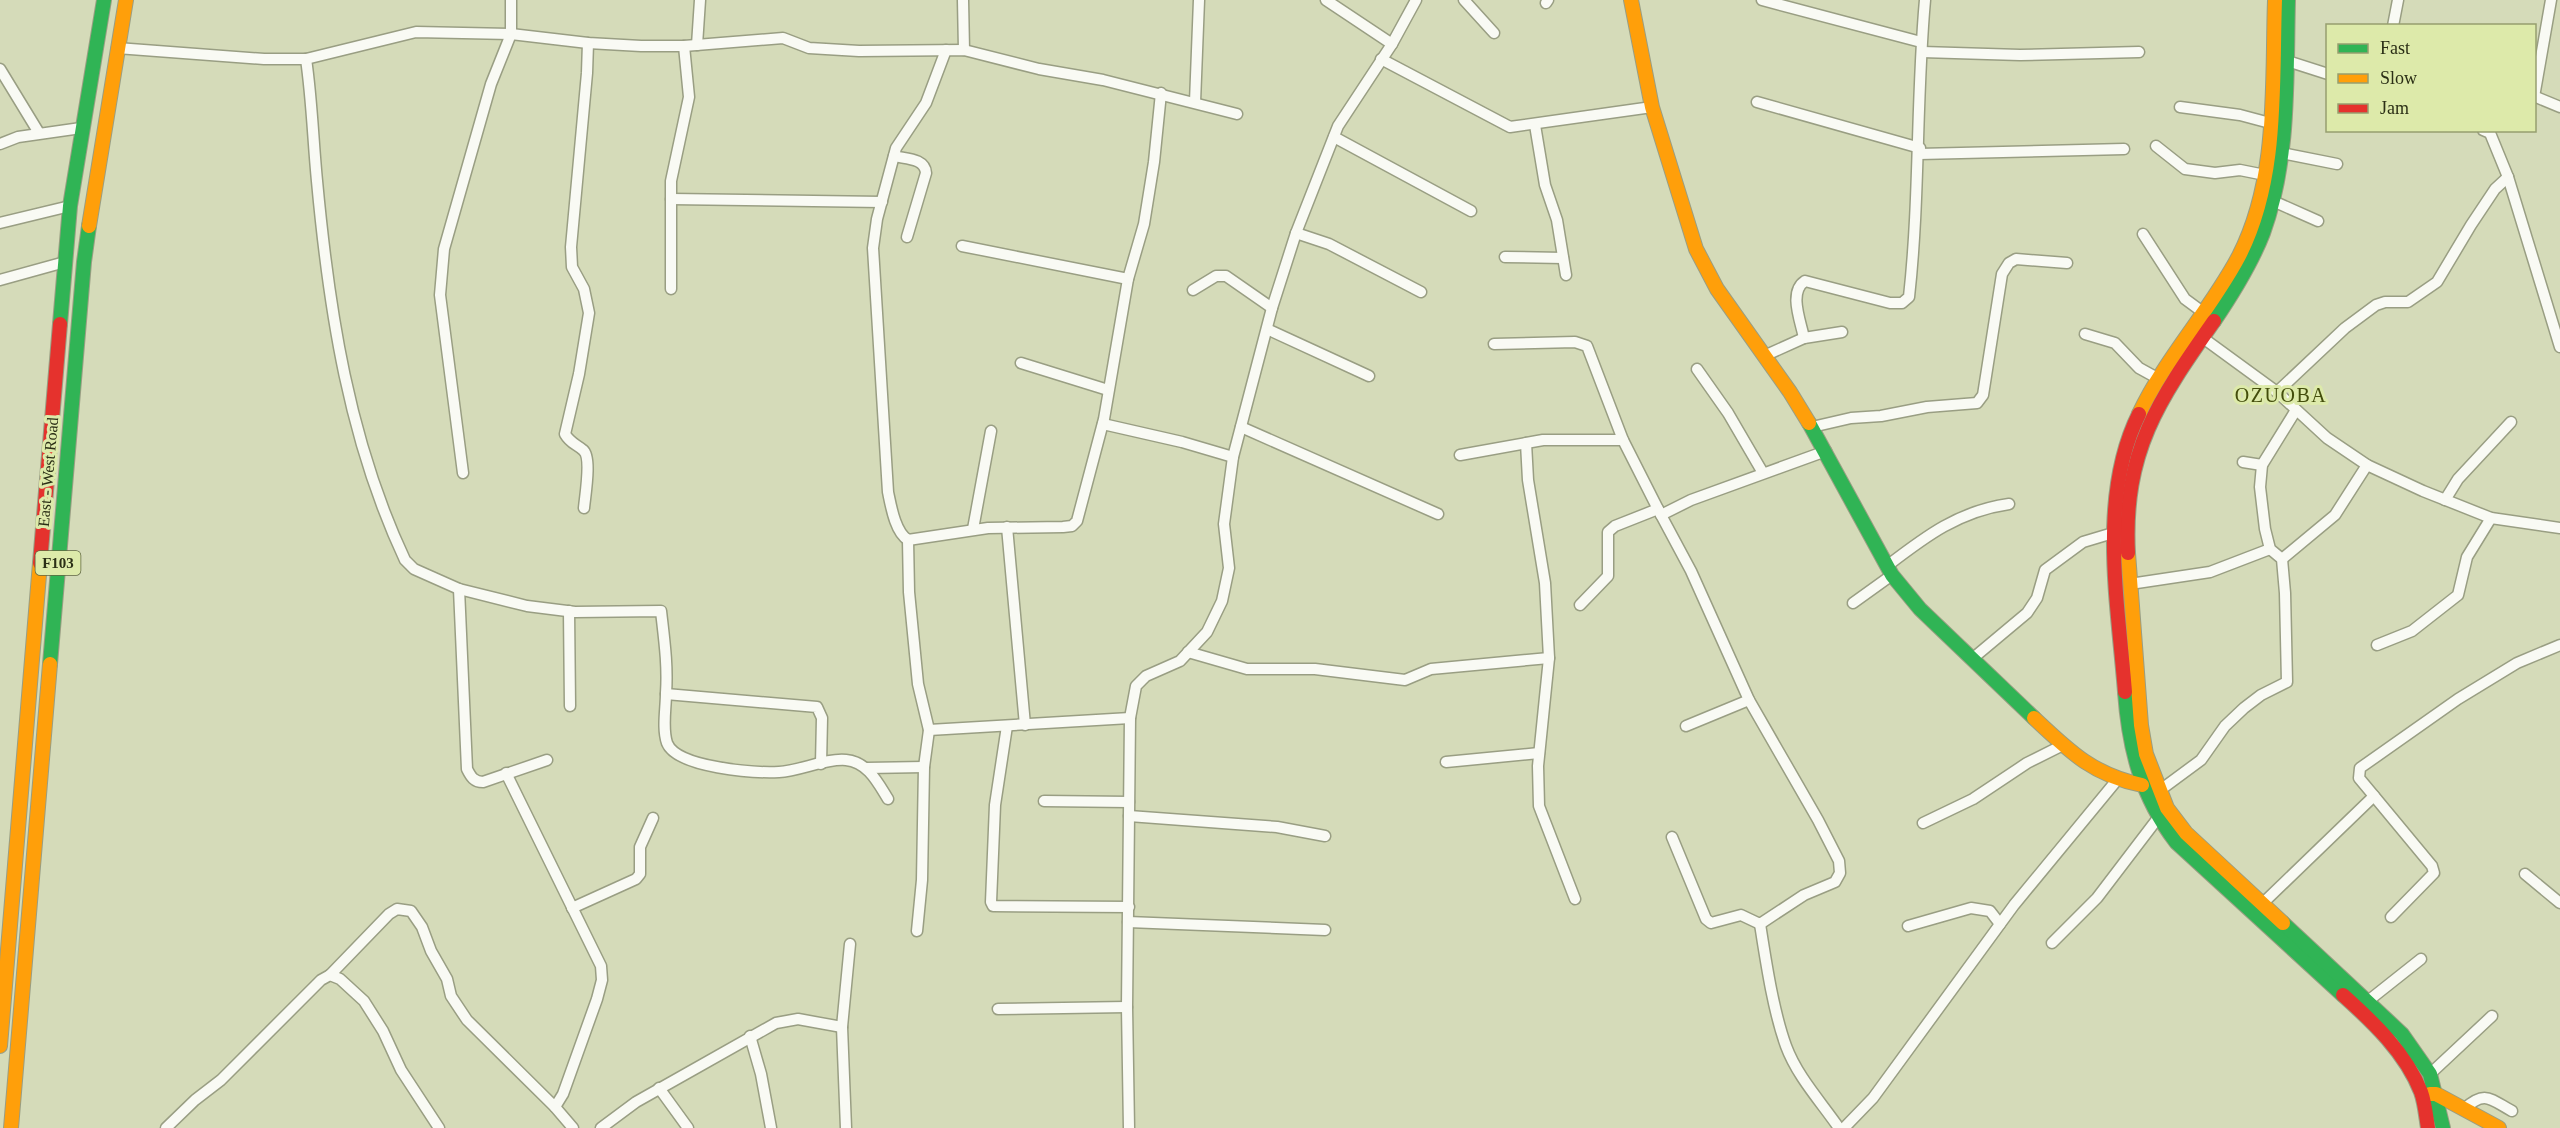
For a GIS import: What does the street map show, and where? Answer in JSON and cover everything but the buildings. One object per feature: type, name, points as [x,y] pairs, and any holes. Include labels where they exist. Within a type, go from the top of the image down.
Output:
[{"type":"main road","name":"East - West Road","points":[[0,1046],[5,938],[70,206],[81,128],[104,0]]},
{"type":"main road","name":"East - West Road","points":[[11,1128],[84,262],[126,0]]},
{"type":"main road","points":[[1631,0],[1652,107],[1696,249],[1717,289],[1826,451],[1890,571],[1920,609],[2076,757],[2117,780],[2142,785]]},
{"type":"main road","points":[[2275,0],[2282,153],[2273,201],[2250,262],[2203,338],[2161,398],[2137,453],[2129,487],[2127,506],[2130,584],[2143,734],[2146,754],[2159,791],[2167,808],[2186,833],[2402,1034],[2430,1074],[2428,1128]]},
{"type":"main road","points":[[2288,0],[2270,123],[2265,175],[2261,198],[2250,230],[2233,266],[2159,379],[2123,450],[2115,485],[2113,533],[2128,728],[2133,758],[2157,818],[2176,842],[2348,999],[2391,1043],[2429,1094],[2443,1128]]},
{"type":"main road","points":[[2429,1094],[2499,1128]]},
{"type":"street","points":[[464,473],[442,316],[440,278],[444,249],[491,84],[511,34],[511,0]]},
{"type":"street","points":[[698,45],[700,0]]},
{"type":"street","points":[[963,0],[964,50]]},
{"type":"street","points":[[1195,102],[1200,0]]},
{"type":"street","points":[[1326,0],[1392,44]]},
{"type":"street","points":[[1129,1128],[1127,1007],[1130,718],[1136,686],[1146,676],[1180,662],[1207,632],[1222,602],[1229,568],[1224,524],[1233,457],[1272,308],[1296,233],[1338,126],[1392,44],[1416,0]]},
{"type":"street","points":[[1464,0],[1494,33]]},
{"type":"street","points":[[1761,0],[1921,47],[2020,56],[2139,52]]},
{"type":"street","points":[[1804,338],[1796,298],[1797,291],[1805,281],[1890,303],[1902,303],[1909,297],[1915,246],[1921,47],[1925,0]]},
{"type":"street","points":[[2393,24],[2398,0]]},
{"type":"street","points":[[2536,91],[2551,0]]},
{"type":"street","points":[[117,48],[306,59],[416,32],[511,34],[588,44],[684,46],[783,38],[809,48],[849,51],[964,50],[1039,69],[1161,93],[1237,114]]},
{"type":"street","points":[[584,508],[588,458],[584,450],[575,447],[565,434],[579,374],[589,313],[584,289],[573,267],[571,247],[588,44]]},
{"type":"street","points":[[671,289],[671,181],[689,97],[684,46]]},
{"type":"street","points":[[946,50],[926,103],[900,140],[894,156],[873,248],[888,492],[900,530],[903,537],[908,540],[973,529],[1063,527],[1072,525],[1077,520],[1103,424],[1128,279],[1144,224],[1154,162],[1161,93]]},
{"type":"street","points":[[306,59],[313,104],[317,180],[337,345],[350,405],[368,464],[405,560],[414,569],[459,590],[527,606],[619,613],[661,611],[666,658],[664,712],[668,744],[678,756],[704,765],[746,771],[780,772],[847,760],[867,768],[924,767]]},
{"type":"street","points":[[1381,59],[1510,127],[1652,107]]},
{"type":"street","points":[[2279,59],[2326,73]]},
{"type":"street","points":[[0,69],[39,133]]},
{"type":"street","points":[[2536,97],[2560,106]]},
{"type":"street","points":[[1757,102],[1919,151],[2124,148]]},
{"type":"street","points":[[2180,107],[2240,115],[2270,123]]},
{"type":"street","points":[[1535,125],[1545,185],[1557,220],[1566,274]]},
{"type":"street","points":[[0,144],[18,137],[81,128]]},
{"type":"street","points":[[2488,132],[2508,177],[2556,316],[2560,347]]},
{"type":"street","points":[[1334,137],[1471,211]]},
{"type":"street","points":[[2156,146],[2185,169],[2215,173],[2240,170],[2265,175]]},
{"type":"street","points":[[2282,153],[2337,164]]},
{"type":"street","points":[[894,156],[922,162],[926,167],[907,237]]},
{"type":"street","points":[[2277,392],[2345,328],[2376,305],[2385,302],[2408,302],[2437,282],[2477,216],[2496,189],[2508,177]]},
{"type":"street","points":[[671,199],[882,202]]},
{"type":"street","points":[[2273,201],[2318,220]]},
{"type":"street","points":[[0,223],[70,206]]},
{"type":"street","points":[[1296,233],[1329,244],[1421,292]]},
{"type":"street","points":[[2143,234],[2184,299],[2204,313]]},
{"type":"street","points":[[962,246],[1128,279]]},
{"type":"street","points":[[1505,257],[1563,258]]},
{"type":"street","points":[[1812,428],[1851,418],[1881,416],[1927,407],[1977,403],[1983,395],[2002,274],[2008,263],[2016,259],[2067,263]]},
{"type":"street","points":[[0,280],[66,262]]},
{"type":"street","points":[[1193,290],[1216,276],[1226,276],[1272,308]]},
{"type":"street","points":[[1267,329],[1369,376]]},
{"type":"street","points":[[1764,356],[1804,338],[1842,332]]},
{"type":"street","points":[[2085,334],[2115,343],[2139,368],[2159,379]]},
{"type":"street","points":[[2203,338],[2277,392],[2327,438],[2367,465],[2491,518],[2560,528]]},
{"type":"street","points":[[1494,345],[1575,342],[1587,346],[1623,440],[1691,571],[1749,700],[1839,861],[1840,873],[1835,882],[1804,895],[1760,924]]},
{"type":"street","points":[[1022,363],[1108,390]]},
{"type":"street","points":[[1697,369],[1728,413],[1764,473]]},
{"type":"street","points":[[2159,791],[2201,760],[2225,726],[2244,708],[2261,695],[2288,682],[2282,559],[2270,549],[2260,487],[2262,465],[2296,410]]},
{"type":"street","points":[[2445,500],[2458,479],[2511,422]]},
{"type":"street","points":[[1103,424],[1182,442],[1233,457]]},
{"type":"street","points":[[1240,428],[1438,514]]},
{"type":"street","points":[[973,529],[991,431]]},
{"type":"street","points":[[1460,455],[1526,443],[1564,440],[1623,440]]},
{"type":"street","points":[[1526,443],[1528,480],[1545,583],[1549,658],[1539,753],[1539,806],[1575,899]]},
{"type":"street","points":[[1580,605],[1608,576],[1608,532],[1615,526],[1826,451]]},
{"type":"street","points":[[2243,462],[2262,465]]},
{"type":"street","points":[[2282,559],[2335,515],[2367,465]]},
{"type":"street","points":[[1852,603],[1942,525],[2008,504]]},
{"type":"street","points":[[2377,645],[2412,631],[2458,595],[2467,557],[2491,518]]},
{"type":"street","points":[[1007,527],[1025,725]]},
{"type":"street","points":[[1972,659],[2028,613],[2037,598],[2045,570],[2083,542],[2113,533]]},
{"type":"street","points":[[908,540],[909,592],[918,684],[928,730],[924,767],[922,880],[917,931]]},
{"type":"street","points":[[2130,584],[2210,572],[2270,549]]},
{"type":"street","points":[[459,590],[468,769],[471,777],[477,782],[483,782],[547,760]]},
{"type":"street","points":[[569,611],[570,706]]},
{"type":"street","points":[[2391,916],[2434,873],[2432,866],[2359,778],[2360,768],[2458,699],[2517,663],[2560,645]]},
{"type":"street","points":[[1188,652],[1247,669],[1315,669],[1405,680],[1431,669],[1549,658]]},
{"type":"street","points":[[666,694],[817,707],[822,717],[821,764]]},
{"type":"street","points":[[1686,726],[1749,700]]},
{"type":"street","points":[[928,730],[1130,718]]},
{"type":"street","points":[[1007,726],[995,806],[991,902],[993,906],[1129,907]]},
{"type":"street","points":[[1923,823],[1973,799],[2027,764],[2063,745]]},
{"type":"street","points":[[1446,762],[1539,753]]},
{"type":"street","points":[[867,768],[888,799]]},
{"type":"street","points":[[506,773],[601,966],[602,980],[563,1094],[555,1107]]},
{"type":"street","points":[[1844,1128],[1873,1098],[2000,924],[2117,780]]},
{"type":"street","points":[[2262,904],[2374,796]]},
{"type":"street","points":[[1044,801],[1129,802]]},
{"type":"street","points":[[1129,816],[1277,827],[1325,836]]},
{"type":"street","points":[[572,908],[636,879],[640,874],[640,847],[653,818]]},
{"type":"street","points":[[2052,943],[2097,898],[2157,818]]},
{"type":"street","points":[[1672,837],[1706,919],[1711,922],[1741,915],[1760,924]]},
{"type":"street","points":[[2525,874],[2560,903]]},
{"type":"street","points":[[1908,926],[1971,908],[1990,911],[2000,924]]},
{"type":"street","points":[[166,1128],[195,1100],[221,1080],[312,988],[330,975],[397,909],[411,911],[422,927],[447,980],[451,996],[467,1020],[555,1107],[573,1128]]},
{"type":"street","points":[[1128,922],[1325,930]]},
{"type":"street","points":[[1760,924],[1766,965],[1786,1046],[1794,1063],[1839,1128]]},
{"type":"street","points":[[846,1128],[842,1027],[850,944]]},
{"type":"street","points":[[2368,1001],[2421,959]]},
{"type":"street","points":[[330,975],[340,979],[364,1001],[383,1031],[401,1070],[440,1128]]},
{"type":"street","points":[[998,1009],[1127,1007]]},
{"type":"street","points":[[2430,1074],[2492,1016]]},
{"type":"street","points":[[601,1128],[659,1088],[750,1036],[789,1019],[842,1027]]},
{"type":"street","points":[[750,1036],[761,1074],[771,1128]]},
{"type":"street","points":[[659,1088],[688,1128]]},
{"type":"street","points":[[2464,1109],[2478,1097],[2486,1097],[2512,1111]]},
{"type":"traffic: fast","points":[[60,324],[70,206],[104,0]]},
{"type":"traffic: fast","points":[[2214,321],[2253,256],[2272,205],[2285,118],[2288,0]]},
{"type":"traffic: fast","points":[[50,664],[89,226]]},
{"type":"traffic: fast","points":[[1809,423],[1892,575],[1920,609],[2034,718]]},
{"type":"traffic: fast","points":[[2125,692],[2130,733],[2139,771],[2154,807],[2176,842],[2343,995]]},
{"type":"traffic: fast","points":[[2283,923],[2402,1034],[2430,1074],[2443,1128]]},
{"type":"traffic: slow","points":[[89,226],[126,0]]},
{"type":"traffic: slow","points":[[1631,0],[1652,107],[1696,249],[1717,289],[1790,392],[1809,423]]},
{"type":"traffic: slow","points":[[2139,414],[2162,373],[2215,296],[2239,256],[2252,226],[2261,195],[2271,130],[2275,0]]},
{"type":"traffic: slow","points":[[2128,553],[2141,725],[2146,754],[2167,808],[2186,833],[2283,923]]},
{"type":"traffic: slow","points":[[0,1046],[40,563]]},
{"type":"traffic: slow","points":[[11,1128],[50,664]]},
{"type":"traffic: slow","points":[[2034,718],[2083,760],[2109,775],[2142,785]]},
{"type":"traffic: slow","points":[[2430,1094],[2436,1094],[2499,1128]]},
{"type":"traffic: jam","points":[[2128,553],[2131,485],[2148,429],[2176,377],[2214,321]]},
{"type":"traffic: jam","points":[[40,563],[60,324]]},
{"type":"traffic: jam","points":[[2125,692],[2116,587],[2115,515],[2126,446],[2139,414]]},
{"type":"traffic: jam","points":[[2343,995],[2377,1027],[2407,1064],[2421,1092],[2428,1128]]},
{"type":"district","name":"OZUOBA","points":[[2281,395]]}]
